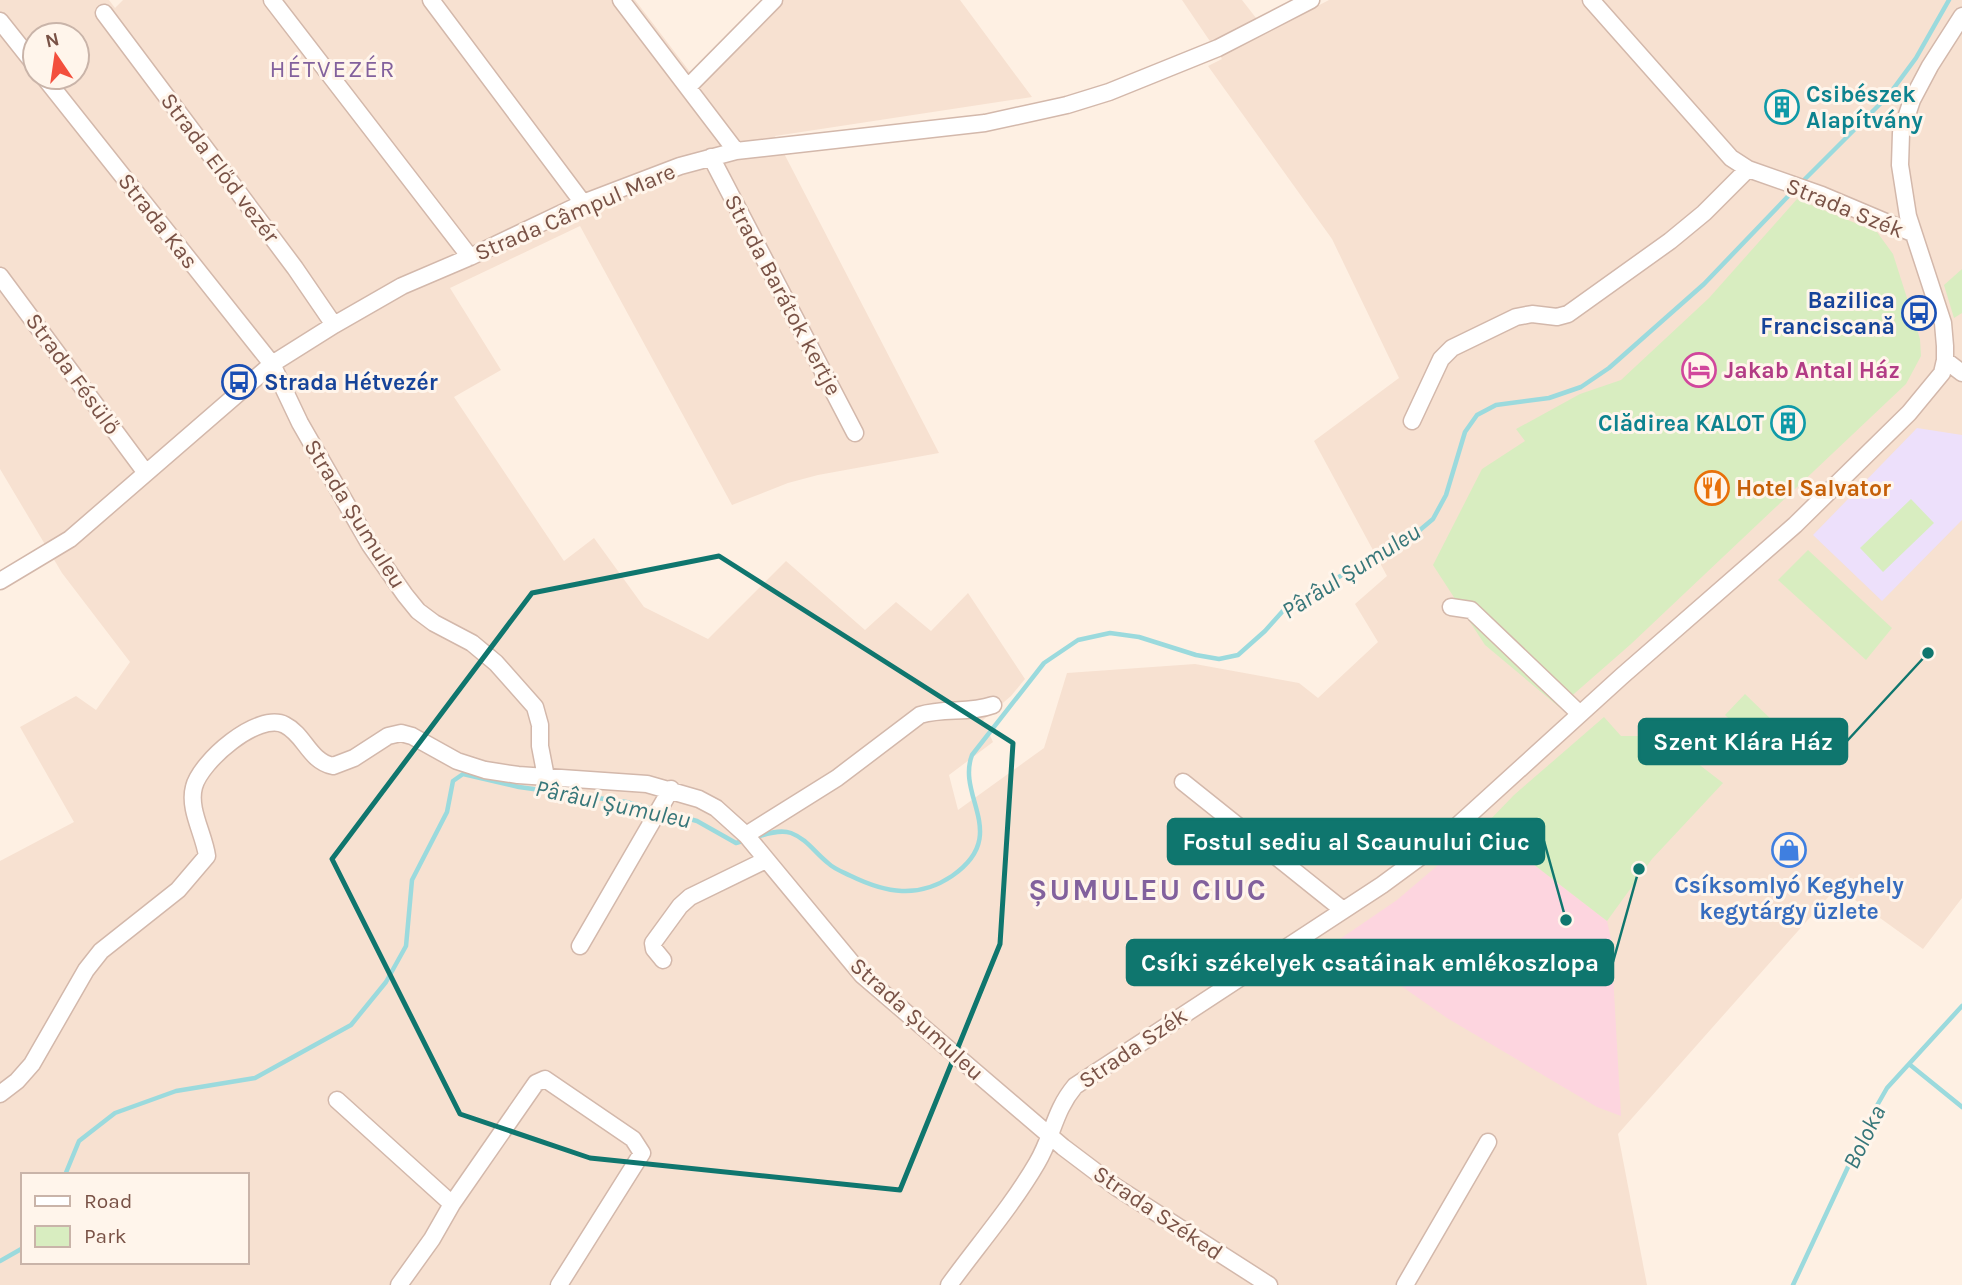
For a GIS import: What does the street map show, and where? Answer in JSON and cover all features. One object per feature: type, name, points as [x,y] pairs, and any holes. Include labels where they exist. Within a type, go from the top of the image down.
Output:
[{"type":"street","points":[[272,0],[470,257]]},
{"type":"street","points":[[431,0],[583,203]]},
{"type":"street","points":[[621,0],[736,151]]},
{"type":"street","points":[[688,87],[774,0]]},
{"type":"street","name":"Strada Câmpul Mare","points":[[0,580],[71,539],[272,364],[402,286],[583,203],[659,174],[736,151],[985,123],[1067,104],[1109,92],[1218,48],[1311,0]]},
{"type":"street","name":"Strada Szék","points":[[949,1285],[1025,1182],[1051,1136],[1057,1111],[1075,1086],[1343,910],[1435,846],[1795,525],[1883,440],[1942,373],[1945,359],[1943,323],[1912,233],[1748,169],[1731,158],[1591,0]]},
{"type":"street","name":"Strada Előd vezér","points":[[104,13],[295,268],[334,325]]},
{"type":"street","points":[[1912,233],[1900,165],[1900,133],[1925,74],[1962,16]]},
{"type":"street","points":[[0,21],[21,47]]},
{"type":"street","name":"Strada Kas","points":[[55,91],[272,364]]},
{"type":"street","name":"Strada Barátok kertje","points":[[711,157],[855,433]]},
{"type":"street","points":[[1412,421],[1441,359],[1452,348],[1516,317],[1532,314],[1558,317],[1568,314],[1670,241],[1704,213],[1748,169]]},
{"type":"street","name":"Strada Fésülő","points":[[0,275],[146,473]]},
{"type":"street","points":[[1945,359],[1962,373]]},
{"type":"street","name":"Strada Șumuleu","points":[[272,364],[300,423],[386,571],[418,611],[434,623],[472,643],[496,663],[535,708],[540,725],[540,746],[546,777]]},
{"type":"street","points":[[1451,607],[1471,610],[1580,714]]},
{"type":"street","points":[[746,835],[837,778],[920,715],[933,710],[974,710],[993,705]]},
{"type":"street","name":"Strada Șumuleu","points":[[0,1094],[17,1081],[32,1064],[86,970],[101,951],[178,890],[200,867],[207,856],[192,803],[194,787],[201,772],[218,754],[255,725],[272,721],[294,731],[315,758],[333,766],[354,758],[388,736],[401,733],[412,736],[457,761],[485,770],[647,784],[699,799],[716,808],[746,835],[862,975],[1051,1136]]},
{"type":"street","points":[[1183,782],[1343,910]]},
{"type":"street","points":[[580,946],[670,789]]},
{"type":"street","points":[[663,960],[654,949],[653,943],[680,906],[690,897],[766,860]]},
{"type":"street","points":[[399,1285],[536,1083],[545,1080],[633,1139],[642,1153],[558,1285]]},
{"type":"street","points":[[337,1100],[452,1204]]},
{"type":"street","name":"Strada Széked","points":[[1051,1136],[1116,1187],[1269,1285]]},
{"type":"street","points":[[1405,1285],[1488,1142]]},
{"type":"highlighted area","points":[[719,556],[1013,743],[1000,944],[900,1190],[590,1158],[460,1114],[332,859],[532,593]]},
{"type":"shaded area","points":[[0,0],[109,0],[115,8],[123,0],[635,0],[693,76],[768,0],[960,0],[1032,97],[775,136],[939,453],[818,475],[788,483],[732,505],[580,226],[450,288],[501,370],[454,397],[564,561],[594,538],[644,607],[708,639],[786,561],[865,630],[896,602],[931,631],[968,593],[1025,679],[1011,696],[983,720],[993,742],[949,775],[958,810],[1044,748],[1067,673],[1195,664],[1299,683],[1318,698],[1378,642],[1355,604],[1387,576],[1314,441],[1399,378],[1332,239],[1208,66],[1222,59],[1182,0],[1242,0],[1267,32],[1329,0],[1962,0],[1962,898],[1923,949],[1837,887],[1618,1134],[1647,1285],[0,1285],[0,861],[74,822],[20,727],[76,696],[96,710],[130,662],[62,573],[0,469]]},
{"type":"shaded area","points":[[1917,428],[1962,435],[1962,520],[1882,601],[1813,535]]},
{"type":"shaded area","points":[[1484,826],[1607,921],[1611,939],[1621,1116],[1597,1107],[1447,1018],[1337,941],[1397,900]]},
{"type":"green space","points":[[1797,199],[1877,232],[1893,254],[1920,339],[1921,356],[1906,384],[1631,644],[1559,707],[1485,645],[1433,565],[1482,469],[1525,441],[1516,429],[1580,394],[1621,380],[1709,298]]},
{"type":"green space","points":[[1962,269],[1962,313],[1954,318],[1944,285]]},
{"type":"green space","points":[[1911,499],[1934,523],[1883,572],[1860,548]]},
{"type":"green space","points":[[1808,550],[1892,628],[1866,660],[1778,580]]},
{"type":"green space","points":[[1745,694],[1777,725],[1757,746],[1725,715]]},
{"type":"green space","points":[[1604,717],[1621,736],[1647,736],[1675,746],[1723,783],[1652,859],[1607,921],[1484,826],[1514,795]]},
{"type":"waterway","name":"Pârâul Șumuleu","points":[[1801,183],[1888,96],[1916,58],[1949,0]]},
{"type":"waterway","name":"Pârâul Șumuleu","points":[[754,838],[777,832],[791,833],[802,839],[836,869],[889,890],[914,891],[952,876],[969,861],[978,846],[980,831],[969,771],[972,755],[1044,663],[1078,640],[1110,633],[1139,637],[1196,655],[1219,659],[1238,655],[1265,631],[1290,603],[1408,540],[1433,519],[1446,495],[1465,432],[1477,415],[1496,405],[1549,398],[1581,387],[1609,368],[1704,284],[1795,189]]},
{"type":"waterway","name":"Pârâul Șumuleu","points":[[66,1173],[79,1141],[115,1113],[176,1091],[255,1078],[351,1025],[386,982],[406,946],[412,880],[447,812],[453,781],[463,774],[519,787],[626,802],[697,821],[736,843],[746,840]]},
{"type":"waterway","name":"Boloka","points":[[1793,1285],[1887,1088],[1962,1006]]},
{"type":"waterway","points":[[1909,1064],[1962,1107]]},
{"type":"waterway","name":"Pârâul Șumuleu","points":[[0,1261],[21,1249]]},
{"type":"place","name":"Csibészek Alapítvány","points":[[1782,107]]},
{"type":"place","name":"Bazilica Franciscană","points":[[1919,313]]},
{"type":"place","name":"Jakab Antal Ház","points":[[1699,370]]},
{"type":"place","name":"Strada Hétvezér","points":[[239,382]]},
{"type":"place","name":"Clădirea KALOT","points":[[1788,423]]},
{"type":"place","name":"Hotel Salvator","points":[[1712,488]]},
{"type":"place","name":"Szent Klára Ház","points":[[1928,653]]},
{"type":"place","name":"Csíksomlyó Kegyhely kegytárgy üzlete","points":[[1789,850]]},
{"type":"place","name":"Csíki székelyek csatáinak emlékoszlopa","points":[[1639,869]]},
{"type":"place","name":"Fostul sediu al Scaunului Ciuc","points":[[1566,920]]},
{"type":"district","name":"HÉTVEZÉR","points":[[333,69]]},
{"type":"district","name":"ȘUMULEU CIUC","points":[[1148,890]]}]
